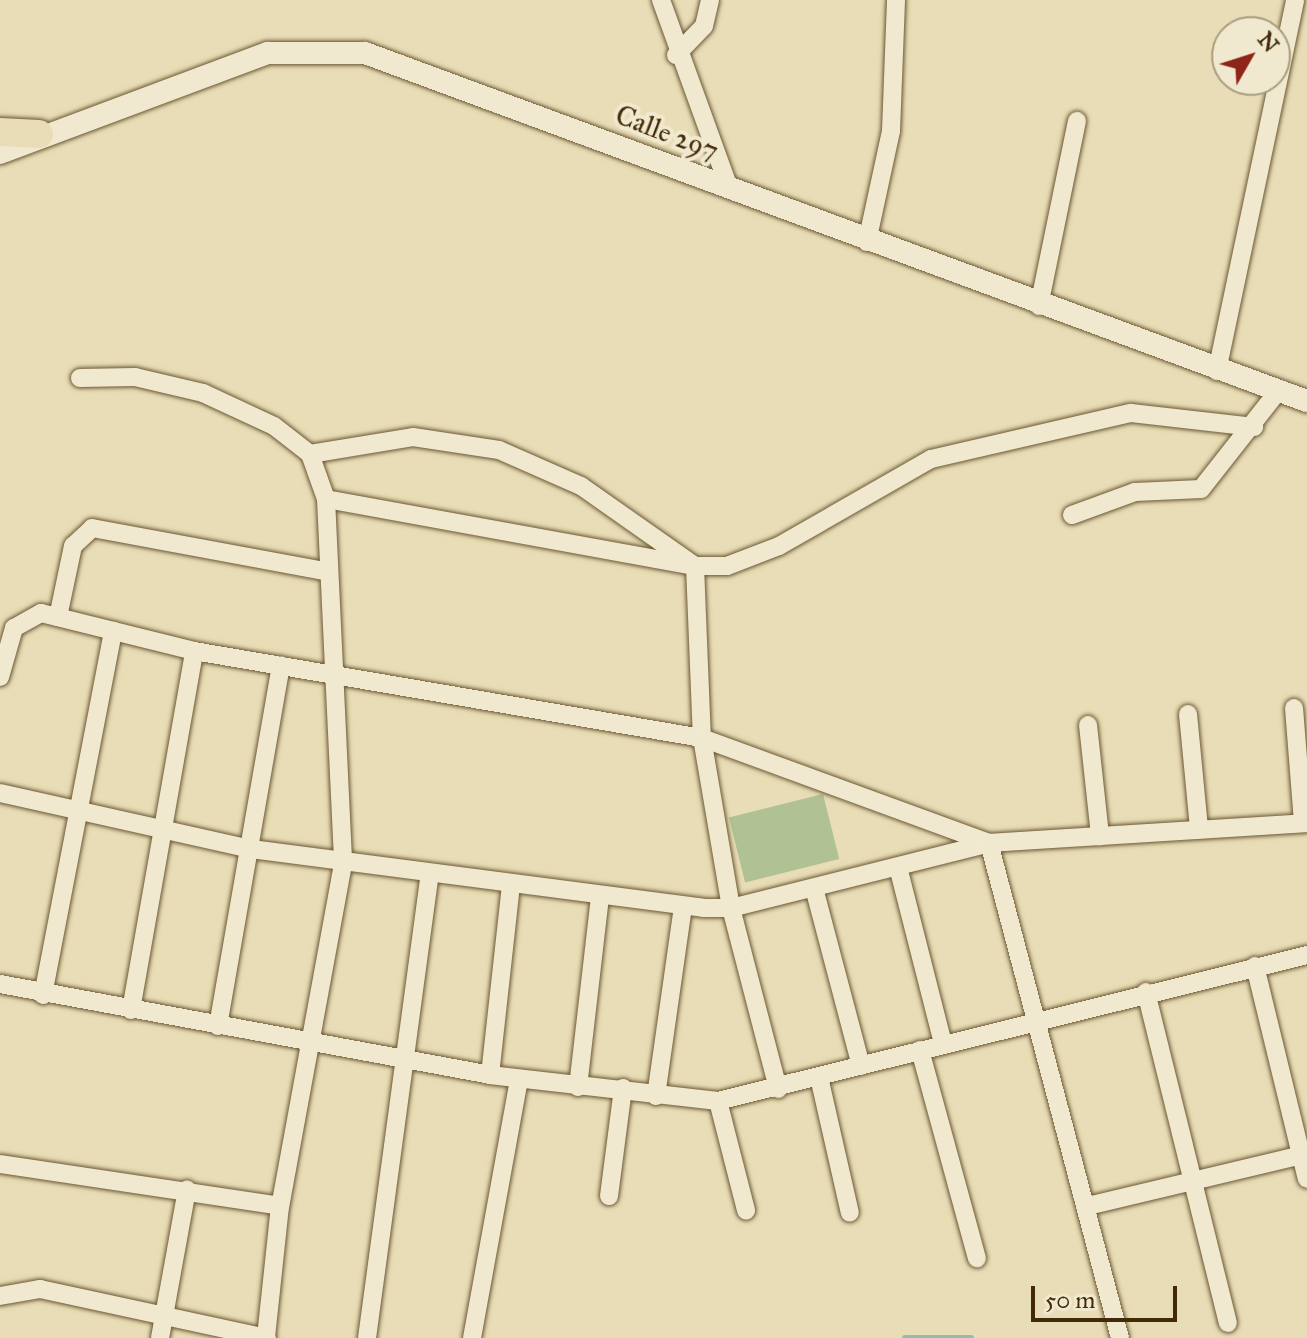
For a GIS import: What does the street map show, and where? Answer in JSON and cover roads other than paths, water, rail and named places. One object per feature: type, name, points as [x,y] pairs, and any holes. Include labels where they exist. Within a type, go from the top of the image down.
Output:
[{"type":"highway","points":[[0,132],[39,134]]},
{"type":"street","points":[[661,0],[676,55],[729,188]]},
{"type":"street","points":[[676,55],[704,26],[710,0]]},
{"type":"street","points":[[867,242],[891,131],[896,0]]},
{"type":"street","points":[[1217,371],[1295,0]]},
{"type":"street","name":"Calle 297","points":[[0,153],[39,134],[268,53],[365,53],[1039,306],[1307,401]]},
{"type":"street","points":[[1039,306],[1077,121]]},
{"type":"street","points":[[0,1296],[40,1289],[266,1337],[280,1206],[343,864],[331,674],[326,499],[310,454],[274,426],[203,393],[135,377],[80,378]]},
{"type":"street","points":[[1072,515],[1135,492],[1201,489],[1254,427],[1278,391]]},
{"type":"street","points":[[326,499],[695,566],[727,566],[779,546],[931,459],[1131,413],[1254,427]]},
{"type":"street","points":[[310,454],[413,437],[499,450],[581,486],[695,566]]},
{"type":"street","points":[[58,617],[73,546],[92,528],[329,572]]},
{"type":"street","points":[[695,566],[702,738],[731,908],[778,1089]]},
{"type":"street","points":[[0,677],[14,628],[41,613],[194,651],[702,738],[989,843]]},
{"type":"street","points":[[43,995],[82,814],[113,631]]},
{"type":"street","points":[[131,1010],[166,834],[194,651]]},
{"type":"street","points":[[218,1026],[281,665]]},
{"type":"street","points":[[0,793],[166,834],[343,864],[683,906],[731,908],[989,843],[1305,823],[1294,708]]},
{"type":"street","points":[[1188,714],[1199,829]]},
{"type":"street","points":[[1088,725],[1100,836]]},
{"type":"street","points":[[989,843],[1088,1206],[1120,1338]]},
{"type":"street","points":[[898,867],[943,1043]]},
{"type":"street","points":[[367,1338],[429,877]]},
{"type":"street","points":[[490,1075],[511,886]]},
{"type":"street","points":[[814,888],[861,1066]]},
{"type":"street","points":[[578,1087],[600,896]]},
{"type":"street","points":[[656,1096],[683,906]]},
{"type":"street","points":[[0,984],[43,995],[218,1026],[407,1056],[490,1075],[718,1101],[778,1089],[943,1043],[1146,992],[1307,955]]},
{"type":"street","points":[[1255,966],[1304,1155],[1307,1179]]},
{"type":"street","points":[[1146,992],[1198,1184],[1228,1323]]},
{"type":"street","points":[[920,1050],[977,1258]]},
{"type":"street","points":[[819,1077],[850,1213]]},
{"type":"street","points":[[472,1338],[519,1079]]},
{"type":"street","points":[[609,1196],[623,1088]]},
{"type":"street","points":[[718,1101],[746,1210]]},
{"type":"street","points":[[1088,1206],[1198,1184],[1304,1155]]},
{"type":"street","points":[[0,1164],[187,1189],[280,1206]]},
{"type":"street","points":[[160,1338],[187,1189]]},
{"type":"waterway","points":[[905,1338],[971,1338]]}]
